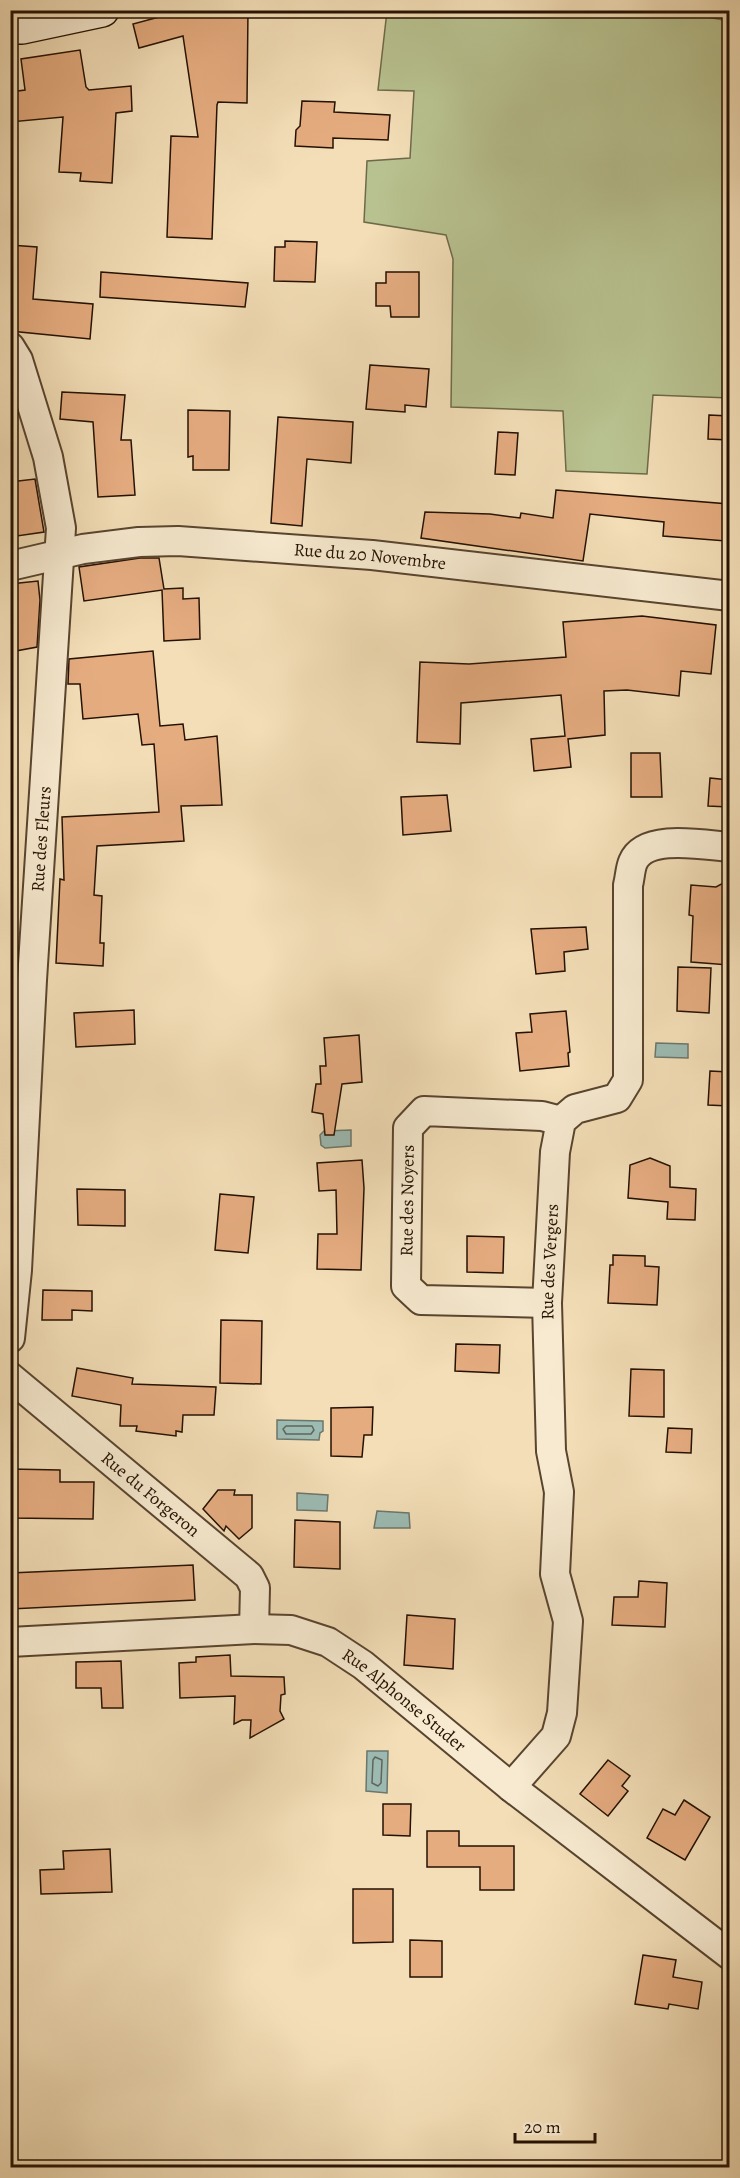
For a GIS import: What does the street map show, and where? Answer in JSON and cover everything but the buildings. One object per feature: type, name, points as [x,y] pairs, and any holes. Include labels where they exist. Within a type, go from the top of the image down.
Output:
[{"type":"main road","points":[[10,27],[22,27],[102,10]]},
{"type":"street","name":"Rue des Fleurs","points":[[10,347],[18,360],[48,457],[61,528],[32,980],[17,1270],[10,1338]]},
{"type":"street","name":"Rue du 20 Novembre","points":[[10,566],[59,555],[139,542],[178,541],[372,555],[729,596]]},
{"type":"street","points":[[561,1121],[574,1109],[616,1098],[628,1080],[628,885],[633,861],[644,849],[662,842],[729,847]]},
{"type":"street","name":"Rue des Noyers","points":[[548,1303],[421,1300],[406,1286],[408,1128],[424,1111],[542,1116],[561,1121]]},
{"type":"street","name":"Rue des Vergers","points":[[511,1787],[556,1736],[562,1713],[568,1621],[555,1574],[559,1492],[550,1451],[548,1303],[555,1152],[561,1121]]},
{"type":"street","name":"Rue du Forgeron","points":[[10,1377],[249,1576],[255,1588],[254,1629]]},
{"type":"street","name":"Rue Alphonse Studer","points":[[10,1642],[254,1629],[291,1630],[328,1642],[363,1665],[511,1787],[729,1955]]},
{"type":"green space","points":[[387,11],[674,11],[729,21],[729,398],[653,395],[647,474],[566,471],[563,411],[451,407],[453,259],[446,235],[364,222],[367,161],[410,158],[414,91],[378,90]]},
{"type":"water","points":[[656,1043],[688,1044],[688,1058],[655,1057]]},
{"type":"water","points":[[351,1130],[351,1146],[325,1148],[321,1145],[320,1135],[324,1131]]},
{"type":"water","points":[[277,1420],[323,1421],[323,1431],[320,1433],[319,1440],[277,1439]]},
{"type":"water","points":[[297,1493],[328,1495],[327,1511],[297,1510]]},
{"type":"water","points":[[377,1511],[409,1513],[410,1528],[374,1528]]},
{"type":"water","points":[[367,1751],[388,1751],[387,1793],[366,1791]]}]
